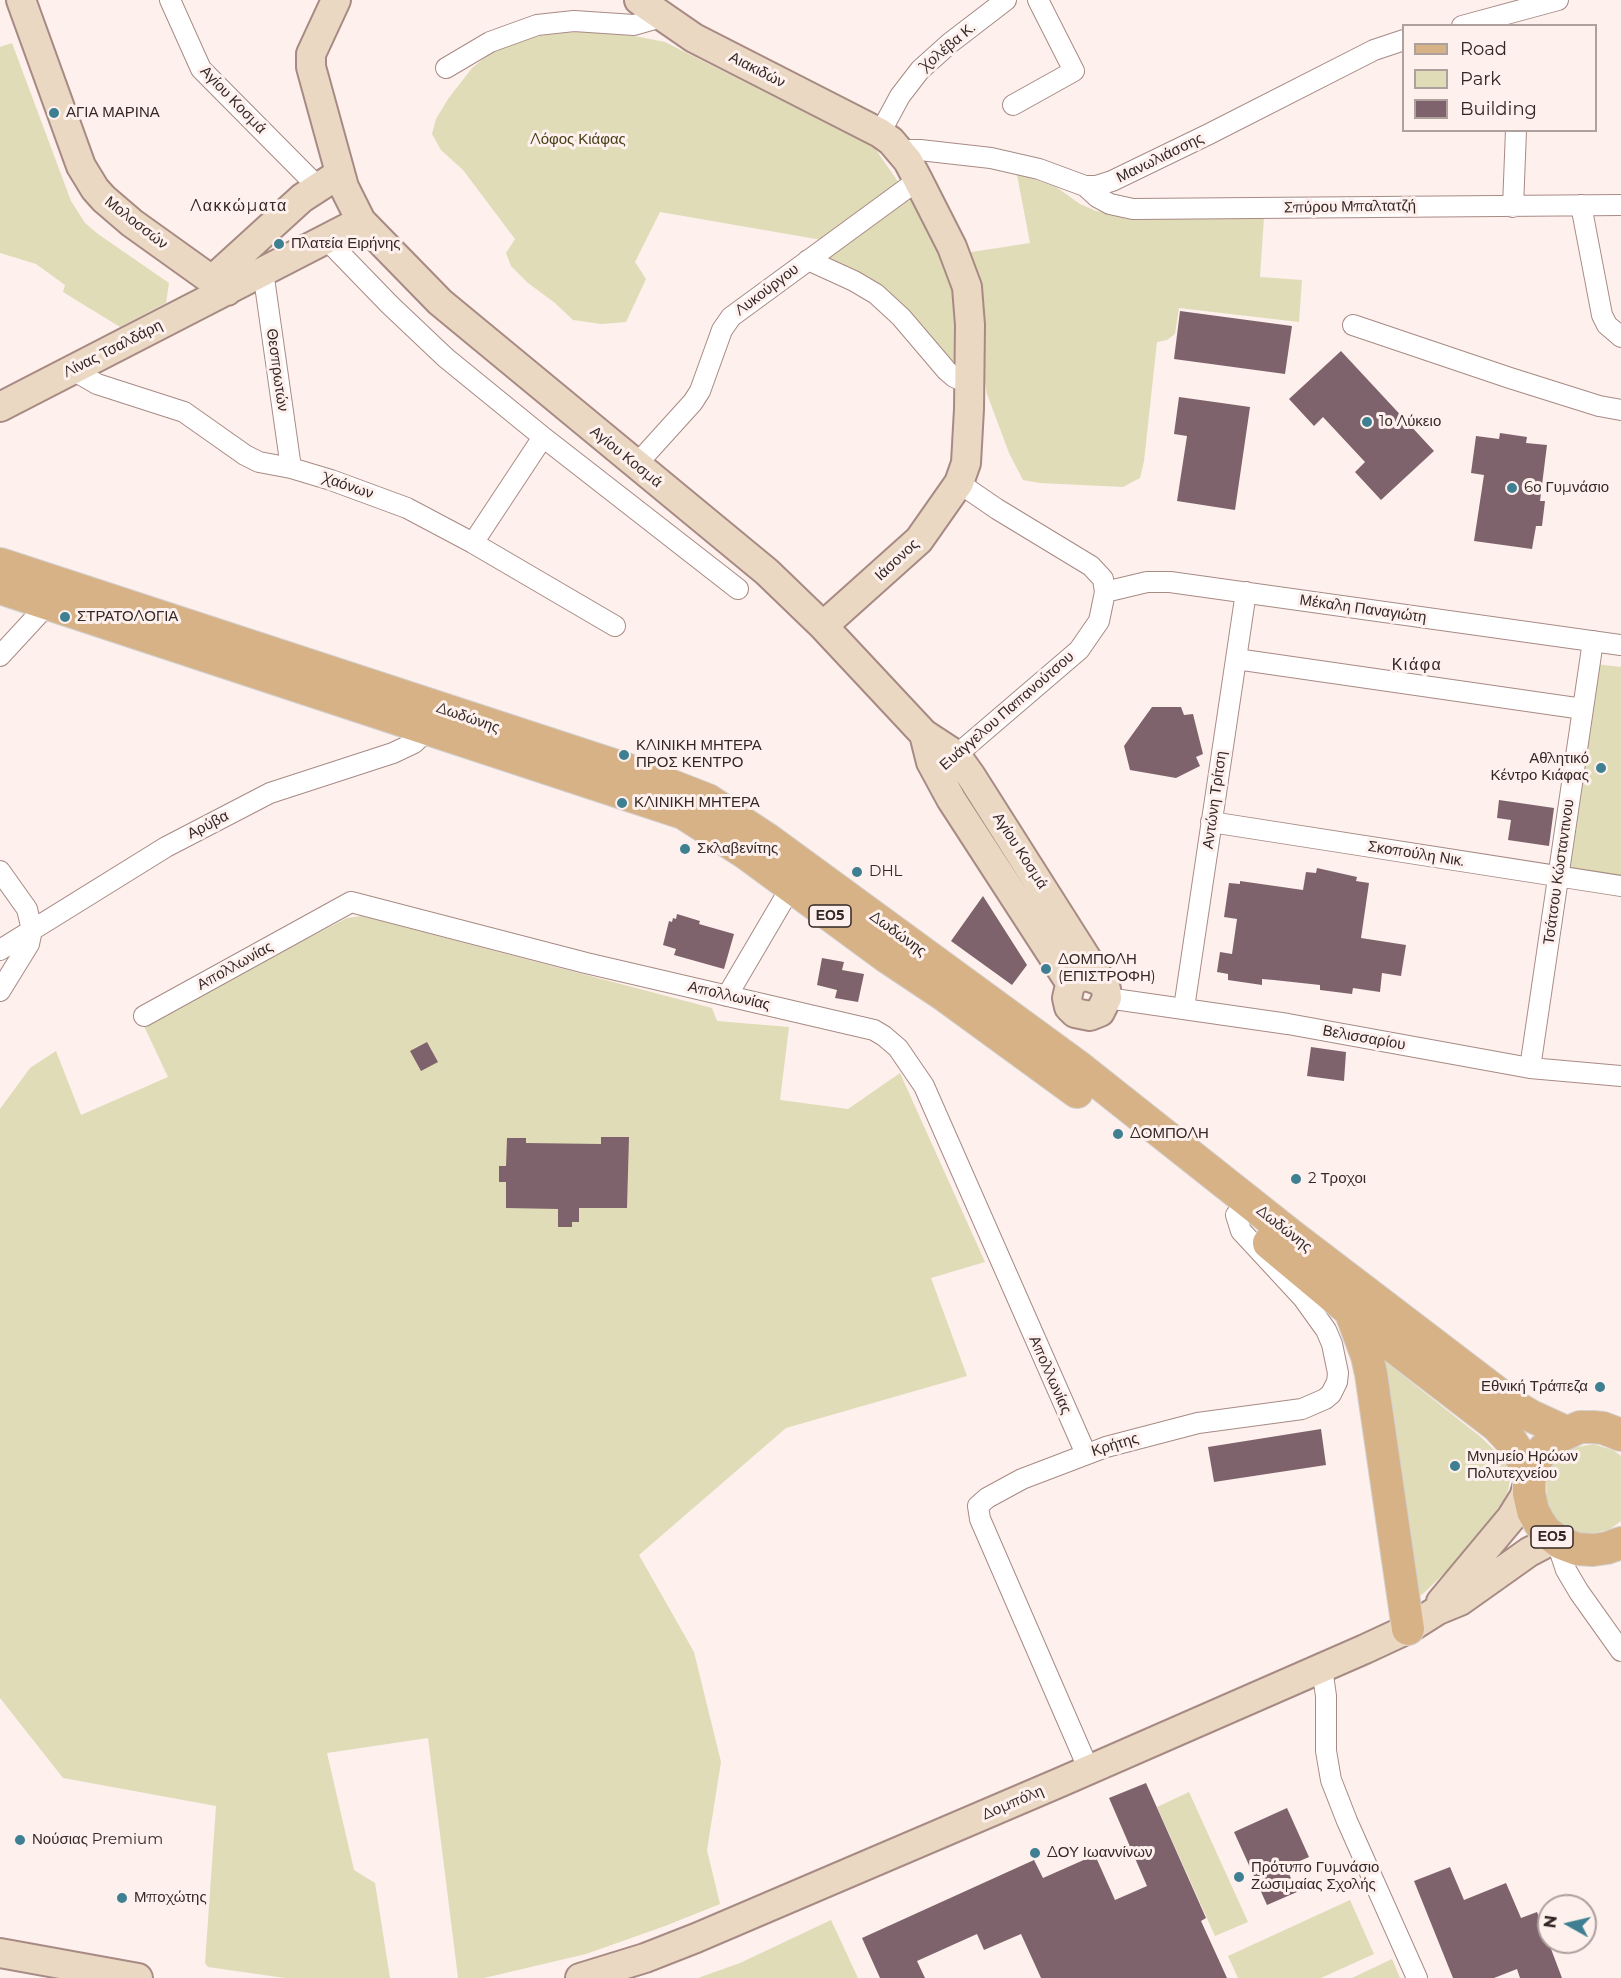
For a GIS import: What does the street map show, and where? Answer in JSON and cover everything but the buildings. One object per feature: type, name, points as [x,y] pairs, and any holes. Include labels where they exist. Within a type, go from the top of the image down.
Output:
[{"type":"main road","name":"Δωδώνης","points":[[0,564],[644,775],[708,800],[746,824],[1042,1053],[1302,1243],[1516,1407],[1566,1432]]},
{"type":"main road","name":"Δωδώνης","points":[[0,588],[683,813],[728,840],[791,887],[1042,1053],[1351,1312],[1497,1426],[1511,1442],[1530,1477],[1529,1493],[1533,1511],[1539,1522],[1558,1541]]},
{"type":"main road","points":[[1351,1312],[1370,1368],[1408,1629]]},
{"type":"main road","points":[[1530,1477],[1543,1450],[1566,1432],[1580,1427],[1593,1427],[1621,1435]]},
{"type":"main road","name":"ΕΟ5","points":[[1558,1541],[1577,1549],[1593,1550],[1620,1544]]},
{"type":"street","name":"Μολοσσών","points":[[21,0],[81,166],[95,189],[132,223],[219,286]]},
{"type":"street","name":"Αγίου Κοσμά","points":[[170,0],[201,69],[329,180],[351,204],[361,221],[440,302],[767,572],[823,626],[924,734],[945,764],[1071,984]]},
{"type":"street","points":[[219,286],[302,198],[329,180],[311,67],[311,54],[336,0]]},
{"type":"street","name":"Αιακιδών","points":[[639,0],[694,38],[890,141]]},
{"type":"street","name":"Χολέβα Κ.","points":[[890,141],[900,96],[920,70],[950,43],[1006,0]]},
{"type":"street","points":[[1013,105],[1074,71],[1038,0]]},
{"type":"street","points":[[1471,24],[1521,13],[1557,0]]},
{"type":"street","points":[[446,68],[490,42],[537,25],[574,21],[634,25],[662,18]]},
{"type":"street","name":"Μανωλιάσσης","points":[[1085,186],[1096,186],[1112,181],[1374,50],[1402,41]]},
{"type":"street","points":[[1513,207],[1516,132]]},
{"type":"street","points":[[890,141],[920,150],[991,158],[1039,169],[1085,186]]},
{"type":"street","name":"Ιάσονος","points":[[823,626],[919,540],[950,499],[966,463],[970,384],[970,325],[967,287],[952,247],[918,180],[890,141]]},
{"type":"street","name":"Λυκούργου","points":[[636,465],[693,402],[700,391],[715,346],[727,321],[918,180]]},
{"type":"street","name":"Σπύρου Μπαλτατζή","points":[[1085,186],[1097,197],[1110,204],[1133,208],[1513,207],[1621,204]]},
{"type":"street","points":[[1581,205],[1602,315],[1607,325],[1621,337]]},
{"type":"street","points":[[219,286],[263,271],[361,221]]},
{"type":"street","points":[[326,238],[390,305],[446,358],[738,589]]},
{"type":"street","points":[[807,260],[854,280],[876,294],[901,317],[947,371],[970,384]]},
{"type":"street","name":"Θεσπρωτών","points":[[263,271],[291,468]]},
{"type":"street","name":"Λίνας Τσαλδάρη","points":[[0,407],[73,370],[219,286]]},
{"type":"street","points":[[1353,324],[1510,378],[1599,406],[1621,410]]},
{"type":"street","name":"Χαόνων","points":[[73,370],[88,381],[184,412],[245,455],[259,462],[291,468],[407,508],[473,543],[615,626]]},
{"type":"street","points":[[473,543],[543,437]]},
{"type":"street","points":[[959,483],[1091,566],[1103,579],[1106,591]]},
{"type":"street","name":"Μέκαλη Παναγιώτη","points":[[1106,591],[1157,581],[1621,645]]},
{"type":"street","name":"Ευάγγελου Παπανούτσου","points":[[945,764],[1078,650],[1100,621],[1106,591]]},
{"type":"street","name":"Αντώνη Τρίτση","points":[[1184,1008],[1246,592]]},
{"type":"street","points":[[0,656],[48,604]]},
{"type":"street","name":"Τσάτσου Κώσταντινου","points":[[1530,1068],[1593,641]]},
{"type":"street","points":[[1236,659],[1583,709]]},
{"type":"street","name":"Αρύβα","points":[[0,950],[166,847],[270,794],[402,749],[414,743],[428,730]]},
{"type":"street","name":"Αγίου Κοσμά","points":[[945,764],[971,776],[1033,871],[1104,990]]},
{"type":"street","name":"Σκοπούλη Νικ.","points":[[1211,822],[1621,886]]},
{"type":"street","points":[[0,871],[27,909],[32,930],[26,949],[0,991]]},
{"type":"street","points":[[727,996],[791,887]]},
{"type":"street","name":"Απολλωνίας","points":[[144,1016],[351,902],[586,963],[874,1030],[889,1040],[907,1060],[924,1086],[1086,1454]]},
{"type":"street","points":[[1087,976],[1104,990],[1103,1008],[1096,1015],[1086,1017],[1075,1013],[1070,1007],[1067,998],[1071,984],[1077,978],[1087,976]]},
{"type":"street","name":"Βελισσαρίου","points":[[1104,990],[1184,1008],[1288,1024],[1530,1068],[1621,1076]]},
{"type":"street","points":[[1042,1053],[1075,1013]]},
{"type":"street","name":"Κρήτης","points":[[1089,1770],[977,1512],[978,1506],[1008,1486],[1086,1454],[1149,1434],[1198,1423],[1302,1409],[1325,1399],[1335,1388],[1338,1373],[1337,1362],[1322,1324],[1303,1298],[1241,1231],[1236,1215]]},
{"type":"street","points":[[1438,1610],[1446,1595],[1511,1518],[1524,1497],[1530,1477]]},
{"type":"street","points":[[1558,1541],[1566,1570],[1621,1651]]},
{"type":"street","name":"Δομπόλη","points":[[580,1978],[671,1949],[1322,1668],[1408,1629],[1438,1610],[1460,1601],[1529,1552],[1558,1541]]},
{"type":"street","points":[[1322,1668],[1326,1696],[1324,1727],[1327,1765],[1331,1780],[1417,1978]]},
{"type":"street","points":[[0,1953],[138,1978]]},
{"type":"green space","name":"Λόφος Κιάφας","points":[[582,31],[635,36],[665,42],[874,147],[930,228],[956,278],[961,359],[945,363],[878,283],[825,258],[822,240],[660,212],[635,262],[646,279],[626,322],[601,324],[573,320],[528,283],[511,266],[506,253],[515,239],[463,170],[441,150],[432,134],[436,119],[448,99],[472,68],[493,51],[520,38]]},
{"type":"green space","points":[[12,43],[71,201],[85,223],[169,283],[166,303],[120,327],[63,292],[65,285],[36,264],[0,253],[0,47]]},
{"type":"green space","points":[[1017,175],[1056,187],[1080,204],[1096,211],[1127,215],[1264,217],[1260,277],[1302,280],[1299,322],[1179,308],[1175,334],[1167,340],[1157,342],[1144,461],[1140,478],[1123,487],[1040,483],[1023,480],[1009,453],[987,394],[965,253],[1030,243]]},
{"type":"green space","name":"Αθλητικό Κέντρο Κιάφας","points":[[1596,664],[1621,667],[1621,878],[1565,869]]},
{"type":"green space","points":[[362,916],[712,1008],[717,1021],[789,1027],[780,1100],[848,1109],[900,1073],[985,1262],[931,1278],[967,1376],[786,1428],[639,1555],[694,1652],[721,1762],[707,1850],[720,1904],[586,1954],[484,1978],[458,1978],[428,1738],[327,1753],[354,1870],[375,1883],[390,1978],[285,1978],[208,1967],[205,1963],[216,1806],[63,1778],[0,1698],[0,1109],[30,1068],[56,1051],[81,1115],[168,1077],[143,1024],[347,918]]},
{"type":"green space","points":[[1376,1354],[1482,1438],[1505,1461],[1509,1470],[1508,1491],[1492,1517],[1463,1555],[1411,1603]]},
{"type":"green space","points":[[1593,1444],[1613,1450],[1621,1456],[1621,1521],[1609,1530],[1588,1534],[1577,1532],[1558,1521],[1547,1503],[1546,1481],[1554,1461],[1562,1454],[1572,1448]]},
{"type":"green space","points":[[1189,1792],[1248,1922],[1215,1936],[1157,1807]]},
{"type":"green space","points":[[1350,1900],[1374,1954],[1321,1978],[1238,1978],[1228,1956]]},
{"type":"green space","points":[[831,1920],[858,1978],[698,1978],[740,1963]]},
{"type":"green space","points":[[1392,1959],[1400,1978],[1352,1978]]},
{"type":"place","name":"ΑΓΙΑ ΜΑΡΙΝΑ","points":[[54,113]]},
{"type":"place","name":"Πλατεία Ειρήνης","points":[[279,244]]},
{"type":"place","name":"1ο Λύκειο","points":[[1367,422]]},
{"type":"place","name":"6ο Γυμνάσιο","points":[[1512,488]]},
{"type":"place","name":"ΣΤΡΑΤΟΛΟΓΙΑ","points":[[65,617]]},
{"type":"place","name":"ΚΛΙΝΙΚΗ ΜΗΤΕΡΑ ΠΡΟΣ ΚΕΝΤΡΟ","points":[[624,755]]},
{"type":"place","name":"Αθλητικό Κέντρο Κιάφας","points":[[1601,768]]},
{"type":"place","name":"ΚΛΙΝΙΚΗ ΜΗΤΕΡΑ","points":[[622,803]]},
{"type":"place","name":"Σκλαβενίτης","points":[[685,849]]},
{"type":"place","name":"DHL","points":[[857,872]]},
{"type":"place","name":"ΔΟΜΠΟΛΗ (ΕΠΙΣΤΡΟΦΗ)","points":[[1046,969]]},
{"type":"place","name":"ΔΟΜΠΟΛΗ","points":[[1118,1134]]},
{"type":"place","name":"2 Τροχοι","points":[[1296,1179]]},
{"type":"place","name":"Εθνική Τράπεζα","points":[[1600,1387]]},
{"type":"place","name":"Μνημείο Ηρώων Πολυτεχνείου","points":[[1455,1466]]},
{"type":"place","name":"Νούσιας Premium","points":[[20,1840]]},
{"type":"place","name":"ΔΟΥ Ιωαννίνων","points":[[1035,1853]]},
{"type":"place","name":"Πρότυπο Γυμνάσιο Ζωσιμαίας Σχολής","points":[[1239,1877]]},
{"type":"place","name":"Μποχώτης","points":[[122,1898]]},
{"type":"district","name":"Λακκώματα","points":[[239,206]]},
{"type":"district","name":"Κιάφα","points":[[1417,665]]}]
